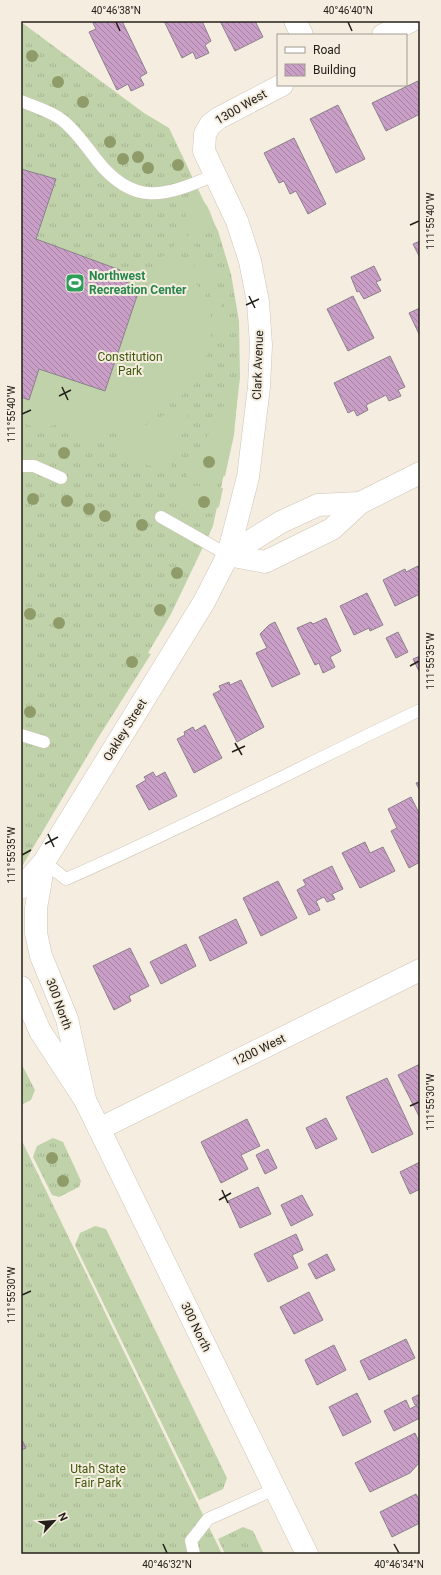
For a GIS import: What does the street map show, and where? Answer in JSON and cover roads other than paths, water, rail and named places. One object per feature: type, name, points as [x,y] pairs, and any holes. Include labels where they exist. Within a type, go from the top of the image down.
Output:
[{"type":"street","points":[[295,21],[302,34]]},
{"type":"street","points":[[385,34],[411,21]]},
{"type":"street","name":"1300 West","points":[[204,134],[210,125],[219,118],[280,86]]},
{"type":"street","name":"Clark Avenue","points":[[204,134],[204,151],[237,221],[250,261],[258,302],[261,345],[259,387],[248,477],[228,555]]},
{"type":"street","points":[[228,555],[265,562],[332,529],[360,503],[420,474]]},
{"type":"street","name":"Oakley Street","points":[[36,908],[44,862],[204,602],[228,555]]},
{"type":"street","points":[[21,888],[44,862]]},
{"type":"street","name":"300 North","points":[[36,908],[36,933],[41,956],[67,1019],[86,1100]]},
{"type":"street","points":[[21,937],[54,1025],[86,1100]]},
{"type":"street","name":"1200 West","points":[[99,1129],[420,970]]},
{"type":"street","name":"300 North","points":[[21,986],[40,1030],[86,1100],[307,1554]]},
{"type":"lane","points":[[21,101],[62,120],[107,173],[129,190],[143,193],[166,193],[192,185],[214,175]]},
{"type":"lane","points":[[21,466],[34,466],[61,478]]},
{"type":"lane","points":[[161,517],[228,555]]},
{"type":"lane","points":[[44,862],[66,879],[170,833],[306,764],[420,710]]},
{"type":"lane","points":[[21,735],[44,742]]},
{"type":"lane","points":[[194,1554],[191,1541],[208,1520],[275,1489]]},
{"type":"place","name":"Northwest Recreation Center","points":[[75,283]]},
{"type":"park label","name":"Constitution Park","points":[[130,364]]},
{"type":"park label","name":"Utah State Fair Park","points":[[98,1476]]}]
